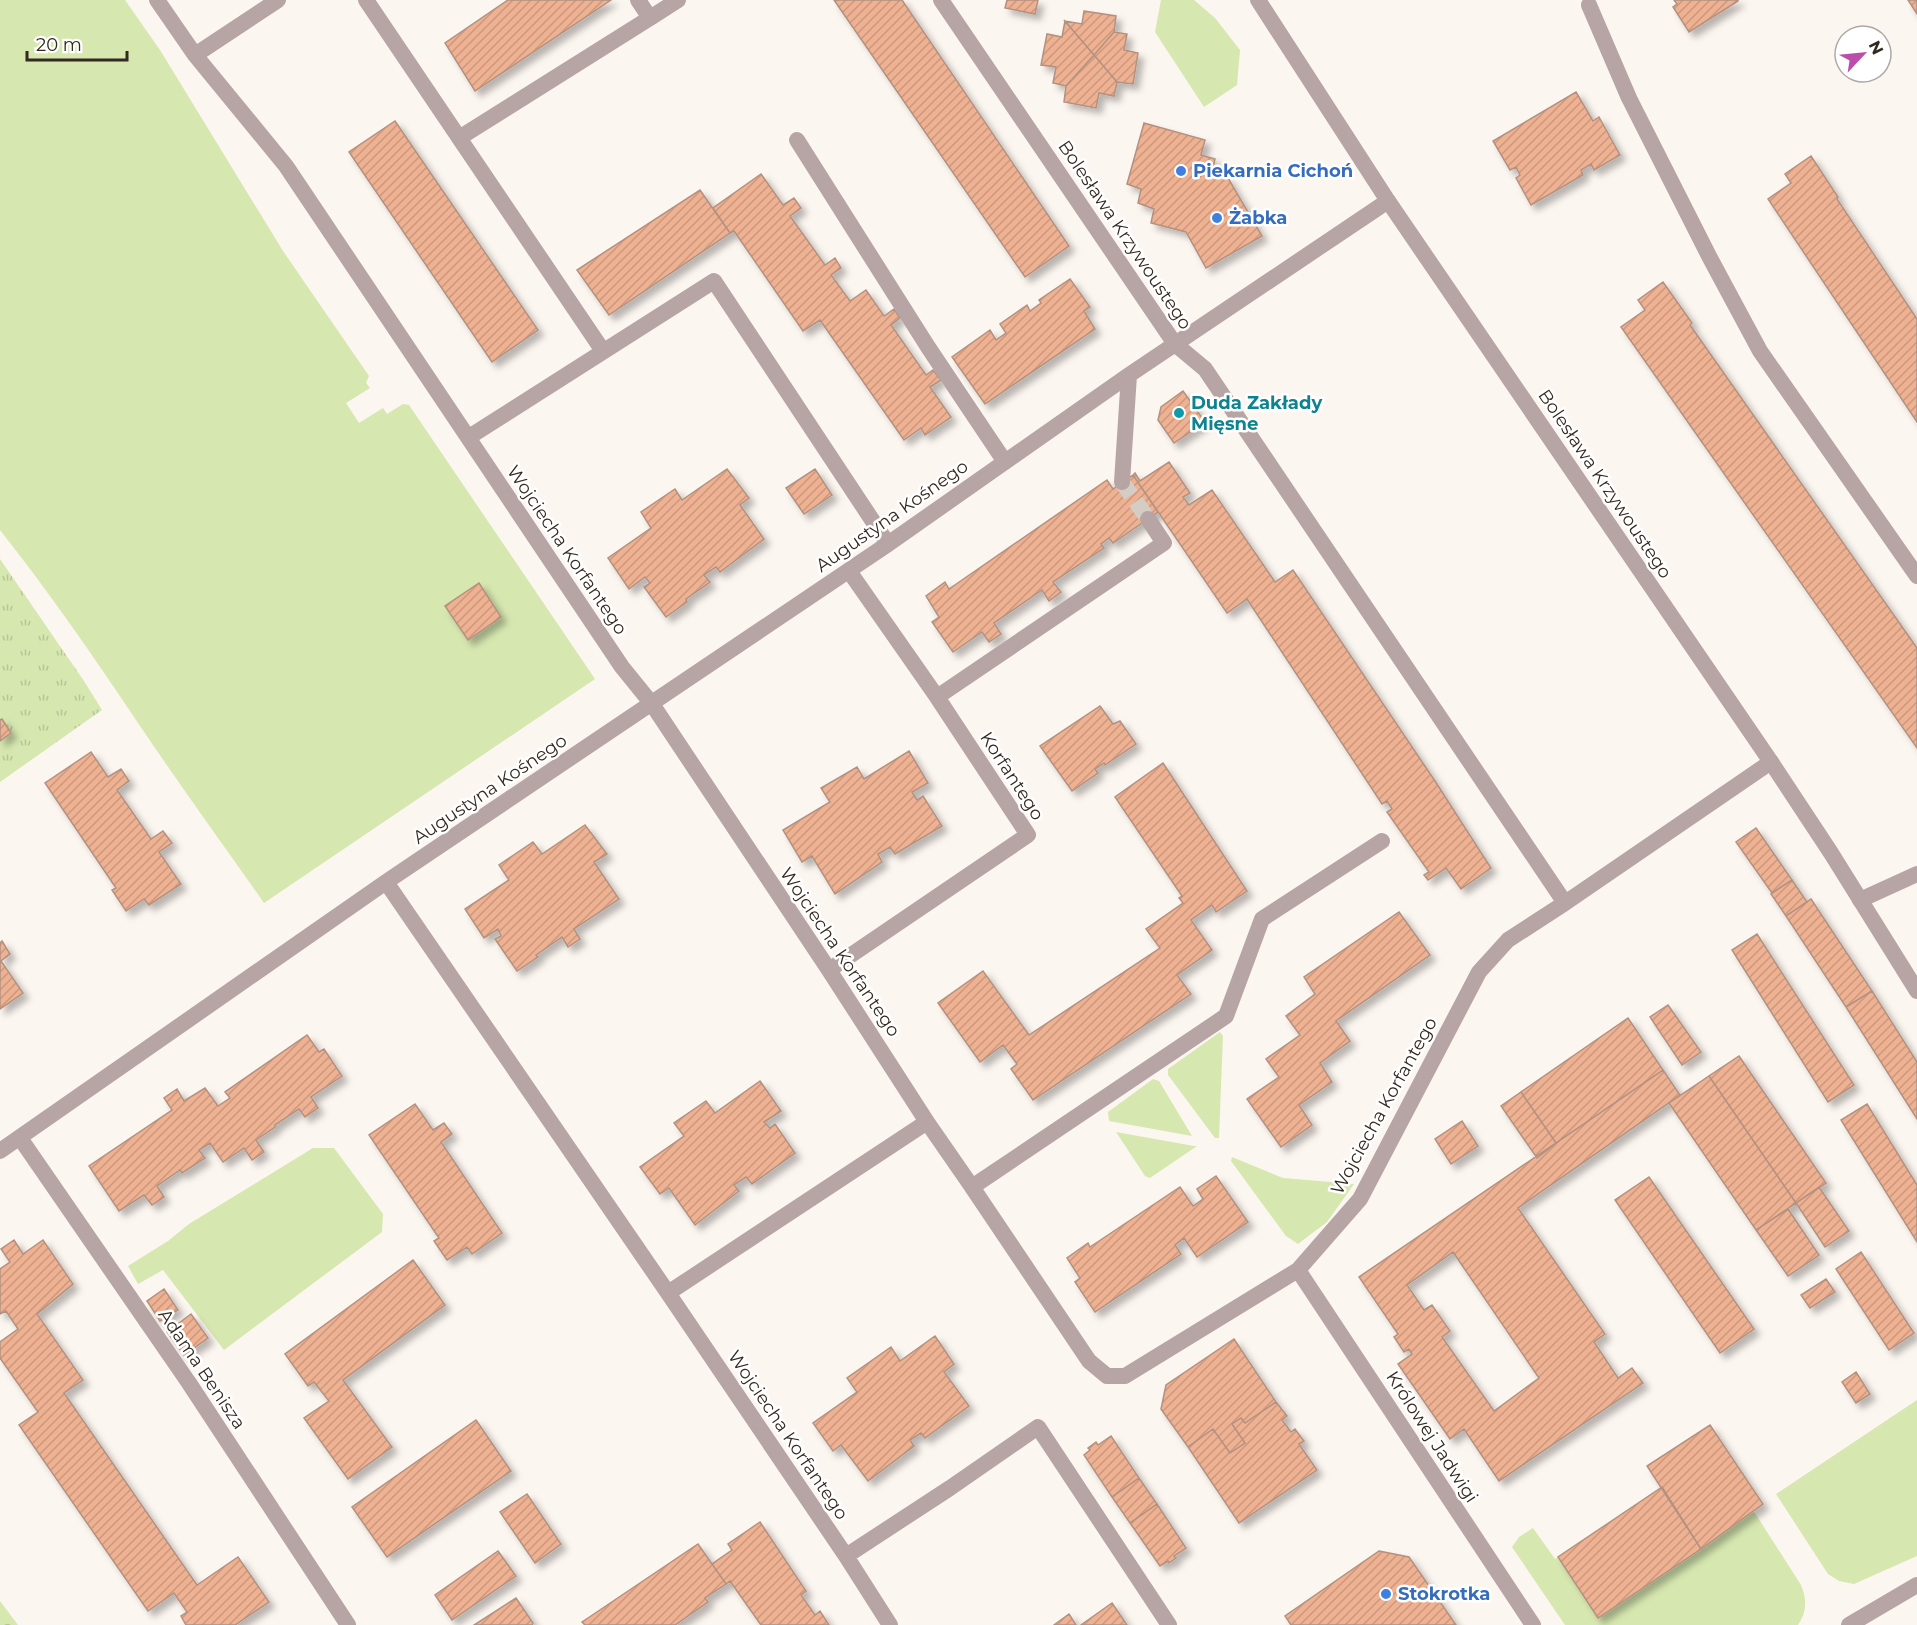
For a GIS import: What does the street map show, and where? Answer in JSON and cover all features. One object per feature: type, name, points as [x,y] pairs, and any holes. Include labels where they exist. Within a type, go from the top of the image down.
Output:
[{"type":"street","name":"Wojciecha Korfantego","points":[[157,0],[195,55],[286,166],[622,667],[652,704],[927,1122],[1089,1361],[1107,1376],[1125,1376],[1298,1270],[1360,1199],[1479,972],[1508,940],[1772,762]]},
{"type":"street","points":[[195,55],[278,0]]},
{"type":"street","points":[[366,0],[603,351]]},
{"type":"street","points":[[638,0],[650,18]]},
{"type":"street","points":[[459,138],[678,0]]},
{"type":"street","name":"Bolesława Krzywoustego","points":[[941,0],[1175,344],[1205,369],[1565,903]]},
{"type":"street","name":"Bolesława Krzywoustego","points":[[1258,0],[1388,201],[1772,762],[1917,991]]},
{"type":"street","points":[[1589,5],[1629,98],[1760,351],[1917,576]]},
{"type":"street","points":[[796,140],[928,347],[1005,462]]},
{"type":"street","name":"Augustyna Kośnego","points":[[0,1151],[386,882],[849,571],[1129,375],[1388,201]]},
{"type":"street","points":[[469,437],[714,281],[888,544]]},
{"type":"street","points":[[1122,482],[1129,375]]},
{"type":"street","points":[[937,697],[1164,543],[1148,519]]},
{"type":"street","name":"Korfantego","points":[[829,970],[1028,835],[937,697],[849,571]]},
{"type":"street","points":[[972,1187],[1226,1016],[1262,919],[1382,841]]},
{"type":"street","points":[[1860,900],[1917,874]]},
{"type":"street","name":"Wojciecha Korfantego","points":[[386,882],[668,1293],[890,1625]]},
{"type":"street","points":[[668,1293],[927,1122]]},
{"type":"street","name":"Adama Benisza","points":[[20,1138],[189,1383],[348,1625]]},
{"type":"street","name":"Królowej Jadwigi","points":[[1298,1270],[1533,1625]]},
{"type":"street","points":[[846,1556],[1038,1427],[1169,1625]]},
{"type":"street","points":[[1849,1625],[1917,1584]]},
{"type":"green space","points":[[0,0],[125,0],[160,50],[283,251],[369,376],[366,383],[370,388],[346,403],[359,423],[383,408],[387,414],[403,404],[409,405],[595,679],[264,903],[71,625],[0,530]]},
{"type":"green space","points":[[1161,0],[1194,0],[1215,18],[1240,50],[1237,85],[1204,107],[1155,32]]},
{"type":"green space","points":[[0,559],[102,710],[0,782]]},
{"type":"green space","points":[[1220,1032],[1223,1036],[1219,1138],[1215,1138],[1168,1075],[1168,1069]]},
{"type":"green space","points":[[1153,1079],[1159,1081],[1192,1136],[1109,1121],[1108,1112]]},
{"type":"green space","points":[[1116,1132],[1197,1146],[1150,1178],[1145,1176]]},
{"type":"green space","points":[[313,1148],[334,1148],[383,1214],[382,1232],[224,1350],[163,1270],[138,1284],[128,1266],[168,1241],[189,1224]]},
{"type":"green space","points":[[1232,1157],[1283,1178],[1354,1184],[1327,1222],[1298,1244],[1286,1236],[1231,1161]]},
{"type":"green space","points":[[1917,1400],[1917,1556],[1854,1584],[1839,1581],[1828,1574],[1776,1494]]},
{"type":"green space","points":[[1753,1510],[1801,1585],[1805,1605],[1798,1625],[1565,1625],[1512,1547],[1519,1537],[1533,1528],[1555,1559],[1558,1557],[1598,1618]]},
{"type":"green space","points":[[0,1601],[18,1625],[0,1625]]},
{"type":"building","points":[[508,0],[611,0],[475,91],[445,43]]},
{"type":"building","points":[[834,0],[902,0],[1069,246],[1025,277]]},
{"type":"building","points":[[1007,0],[1038,0],[1035,14],[1005,8]]},
{"type":"building","points":[[1674,0],[1738,1],[1689,32],[1673,7],[1677,4]]},
{"type":"building","points":[[1908,0],[1917,0],[1917,14]]},
{"type":"building","points":[[1084,11],[1116,16],[1114,32],[1094,55],[1065,21],[1082,24]]},
{"type":"building","points":[[1065,21],[1094,55],[1066,86],[1053,83],[1056,67],[1041,65],[1047,34],[1062,37]]},
{"type":"building","points":[[1114,32],[1127,34],[1124,50],[1138,53],[1133,84],[1117,82],[1094,55]]},
{"type":"building","points":[[1094,55],[1117,82],[1114,96],[1099,93],[1096,108],[1064,102],[1066,86]]},
{"type":"building","points":[[1576,92],[1593,121],[1599,117],[1620,155],[1594,170],[1591,164],[1581,170],[1583,175],[1531,205],[1516,178],[1520,175],[1516,167],[1510,170],[1493,141]]},
{"type":"building","points":[[395,121],[538,330],[492,362],[349,152]]},
{"type":"building","points":[[1144,123],[1205,140],[1201,155],[1215,159],[1212,173],[1228,178],[1262,236],[1206,268],[1186,232],[1151,223],[1154,209],[1138,203],[1141,189],[1127,184]]},
{"type":"building","points":[[1811,156],[1917,319],[1917,422],[1768,199],[1791,183],[1785,174]]},
{"type":"building","points":[[761,174],[783,205],[794,198],[801,208],[790,216],[825,265],[835,258],[841,268],[831,275],[850,301],[866,290],[884,316],[894,309],[900,318],[891,325],[926,375],[933,370],[941,380],[930,387],[951,417],[925,435],[921,428],[904,440],[820,320],[803,331],[734,231],[730,233],[713,208]]},
{"type":"building","points":[[700,190],[730,233],[609,315],[577,270]]},
{"type":"building","points":[[1070,279],[1090,307],[1084,311],[1095,329],[985,404],[952,357],[990,330],[996,340],[1006,333],[1000,324],[1027,305],[1030,311],[1041,303],[1039,300]]},
{"type":"building","points":[[1663,282],[1692,323],[1690,325],[1917,648],[1917,748],[1621,327],[1645,310],[1638,300]]},
{"type":"building","name":"Duda Zakłady Mięsne","points":[[1183,391],[1205,422],[1174,443],[1158,420],[1161,407]]},
{"type":"building","points":[[1169,462],[1190,493],[1183,497],[1189,505],[1212,490],[1275,582],[1293,570],[1491,868],[1461,889],[1446,868],[1428,880],[1424,875],[1429,872],[1387,812],[1392,809],[1387,801],[1382,804],[1247,599],[1227,613],[1133,475],[1135,473],[1140,481]]},
{"type":"building","points":[[727,469],[749,498],[740,505],[764,539],[720,572],[716,567],[704,575],[710,582],[666,617],[644,587],[650,583],[645,577],[629,589],[608,558],[651,528],[641,512],[675,489],[682,500]]},
{"type":"building","points":[[815,469],[832,495],[804,514],[786,488]]},
{"type":"building","points":[[1133,475],[1158,512],[1113,543],[1109,538],[1101,544],[1104,548],[1053,582],[1061,592],[1049,601],[1042,590],[994,623],[1001,634],[989,642],[982,632],[953,652],[932,622],[939,617],[926,596],[945,582],[949,589],[1107,480],[1113,489]]},
{"type":"building","points":[[479,583],[501,617],[468,640],[445,606]]},
{"type":"building","points":[[1100,706],[1113,724],[1120,721],[1136,744],[1095,769],[1098,773],[1072,791],[1040,746]]},
{"type":"building","points":[[2,719],[11,733],[0,741],[0,720]]},
{"type":"building","points":[[909,751],[928,783],[912,792],[917,800],[923,796],[942,826],[895,854],[890,847],[878,854],[882,862],[835,894],[812,856],[802,862],[783,830],[830,802],[821,788],[857,767],[864,779]]},
{"type":"building","points":[[91,752],[108,777],[121,769],[129,781],[117,790],[151,839],[163,831],[172,843],[159,852],[181,884],[149,905],[144,899],[126,911],[112,890],[116,888],[45,783]]},
{"type":"building","points":[[1163,763],[1247,891],[1216,912],[1212,905],[1191,920],[1212,950],[1177,975],[1191,994],[1033,1100],[1011,1069],[1017,1064],[1003,1045],[980,1062],[938,1003],[983,971],[1029,1035],[1160,948],[1146,929],[1183,903],[1179,898],[1182,896],[1115,797]]},
{"type":"building","points":[[585,825],[607,854],[594,862],[619,899],[574,929],[580,939],[568,947],[562,937],[517,971],[495,939],[501,936],[498,929],[484,938],[465,909],[509,880],[499,865],[533,842],[542,854]]},
{"type":"building","points":[[1756,828],[1792,880],[1772,893],[1736,842]]},
{"type":"building","points":[[1792,880],[1807,902],[1786,916],[1771,894]]},
{"type":"building","points":[[1811,899],[1872,991],[1846,1007],[1786,916]]},
{"type":"building","points":[[1399,912],[1430,955],[1336,1021],[1350,1041],[1320,1063],[1332,1082],[1299,1105],[1312,1125],[1281,1147],[1247,1099],[1279,1077],[1266,1059],[1300,1035],[1286,1016],[1315,994],[1304,977]]},
{"type":"building","points":[[1757,934],[1854,1085],[1828,1102],[1732,950]]},
{"type":"building","points":[[2,941],[10,954],[1,961],[23,993],[0,1009],[0,943]]},
{"type":"building","points":[[1872,991],[1917,1062],[1917,1119],[1846,1007]]},
{"type":"building","points":[[1668,1005],[1701,1052],[1682,1065],[1650,1017]]},
{"type":"building","points":[[1628,1018],[1663,1070],[1556,1143],[1521,1092]]},
{"type":"building","points":[[307,1035],[319,1052],[324,1049],[342,1076],[311,1097],[318,1108],[305,1117],[299,1109],[275,1125],[256,1140],[264,1152],[252,1160],[244,1148],[223,1162],[210,1143],[199,1150],[205,1158],[182,1173],[180,1170],[157,1186],[164,1197],[152,1205],[144,1195],[119,1211],[89,1166],[172,1110],[164,1098],[177,1089],[184,1101],[205,1088],[218,1106],[230,1098],[225,1092]]},
{"type":"building","points":[[1739,1056],[1826,1183],[1796,1203],[1709,1076]]},
{"type":"building","points":[[1663,1070],[1680,1095],[1518,1208],[1605,1334],[1594,1342],[1618,1378],[1632,1368],[1643,1383],[1499,1481],[1464,1429],[1450,1439],[1398,1364],[1412,1354],[1409,1349],[1404,1352],[1394,1337],[1398,1334],[1359,1277]],"holes":[[[1453,1252],[1539,1378],[1494,1411],[1442,1337],[1450,1331],[1432,1305],[1424,1310],[1407,1285]]]},
{"type":"building","points":[[1709,1076],[1796,1203],[1756,1230],[1669,1103]]},
{"type":"building","points":[[760,1081],[781,1111],[764,1122],[770,1128],[775,1124],[795,1153],[752,1184],[746,1177],[734,1185],[739,1191],[695,1225],[669,1188],[660,1194],[640,1167],[684,1136],[674,1123],[706,1101],[715,1113]]},
{"type":"building","points":[[1521,1092],[1556,1143],[1537,1158],[1501,1106]]},
{"type":"building","points":[[415,1104],[433,1130],[444,1123],[452,1134],[441,1142],[502,1233],[472,1254],[467,1247],[447,1260],[434,1241],[439,1238],[369,1135]]},
{"type":"building","points":[[1867,1104],[1917,1185],[1917,1242],[1841,1120]]},
{"type":"building","points":[[1462,1121],[1478,1146],[1451,1164],[1435,1139]]},
{"type":"building","points":[[1216,1176],[1248,1222],[1197,1257],[1184,1238],[1175,1245],[1181,1254],[1095,1312],[1075,1282],[1080,1278],[1067,1258],[1088,1243],[1090,1247],[1180,1187],[1193,1206],[1203,1199],[1197,1189]]},
{"type":"building","points":[[1649,1177],[1754,1329],[1720,1353],[1615,1200]]},
{"type":"building","points":[[1819,1187],[1849,1231],[1825,1247],[1796,1203]]},
{"type":"building","points":[[1788,1209],[1819,1255],[1788,1276],[1756,1230]]},
{"type":"building","points":[[14,1240],[23,1254],[43,1240],[73,1284],[37,1314],[83,1380],[64,1393],[197,1585],[238,1557],[269,1602],[235,1625],[186,1625],[181,1616],[187,1612],[174,1593],[148,1611],[19,1425],[38,1412],[0,1358],[0,1342],[18,1329],[6,1311],[0,1314],[0,1269],[10,1262],[1,1249]]},
{"type":"building","points":[[1861,1252],[1914,1333],[1889,1350],[1836,1269]]},
{"type":"building","points":[[413,1260],[445,1305],[343,1380],[392,1447],[348,1479],[304,1418],[329,1401],[314,1382],[308,1386],[285,1354]]},
{"type":"building","points":[[1826,1279],[1835,1292],[1810,1308],[1801,1295]]},
{"type":"building","points":[[164,1289],[178,1310],[160,1321],[147,1301]]},
{"type":"building","points":[[191,1314],[208,1338],[184,1355],[167,1332]]},
{"type":"building","points":[[935,1336],[954,1364],[944,1372],[969,1406],[925,1438],[921,1433],[910,1440],[914,1446],[868,1481],[841,1445],[833,1451],[813,1423],[857,1392],[847,1378],[891,1347],[900,1361]]},
{"type":"building","points":[[1234,1339],[1276,1402],[1245,1423],[1241,1418],[1232,1424],[1245,1443],[1230,1453],[1213,1429],[1188,1447],[1161,1409],[1166,1385]]},
{"type":"building","points":[[1856,1372],[1870,1394],[1856,1403],[1842,1382]]},
{"type":"building","points":[[1276,1402],[1287,1416],[1282,1420],[1291,1432],[1295,1429],[1304,1441],[1299,1444],[1317,1470],[1239,1523],[1188,1447],[1213,1429],[1230,1453],[1245,1443],[1232,1424],[1241,1418],[1245,1423]]},
{"type":"building","points":[[476,1420],[511,1471],[387,1557],[352,1507]]},
{"type":"building","points":[[1710,1425],[1763,1504],[1701,1549],[1647,1466]]},
{"type":"building","points":[[1111,1436],[1139,1478],[1112,1497],[1084,1455],[1090,1450],[1088,1448],[1096,1442],[1098,1445]]},
{"type":"building","points":[[1139,1478],[1157,1504],[1130,1523],[1112,1497]]},
{"type":"building","points":[[1662,1487],[1701,1549],[1598,1618],[1558,1557]]},
{"type":"building","points":[[527,1494],[561,1544],[535,1563],[500,1512]]},
{"type":"building","points":[[1157,1504],[1186,1548],[1174,1556],[1176,1558],[1169,1563],[1168,1561],[1160,1566],[1130,1523]]},
{"type":"building","points":[[760,1522],[806,1591],[801,1595],[815,1615],[820,1611],[829,1625],[761,1625],[730,1581],[726,1584],[712,1564],[732,1550],[728,1544]]},
{"type":"building","points":[[698,1544],[726,1584],[705,1598],[708,1602],[675,1625],[585,1625],[582,1622]]},
{"type":"building","points":[[498,1551],[516,1576],[452,1620],[435,1595]]},
{"type":"building","points":[[1379,1551],[1409,1557],[1456,1625],[1291,1625],[1285,1616]]},
{"type":"building","points":[[516,1598],[533,1623],[532,1625],[474,1625]]},
{"type":"building","points":[[1112,1603],[1127,1625],[1081,1625]]},
{"type":"building","points":[[1069,1614],[1076,1625],[1054,1625]]},
{"type":"tunnel","points":[[1122,482],[1148,519]]},
{"type":"place","name":"Piekarnia Cichoń","points":[[1181,171]]},
{"type":"place","name":"Żabka","points":[[1217,218]]},
{"type":"place","name":"Duda Zakłady Mięsne","points":[[1179,413]]},
{"type":"place","name":"Stokrotka","points":[[1386,1594]]}]
